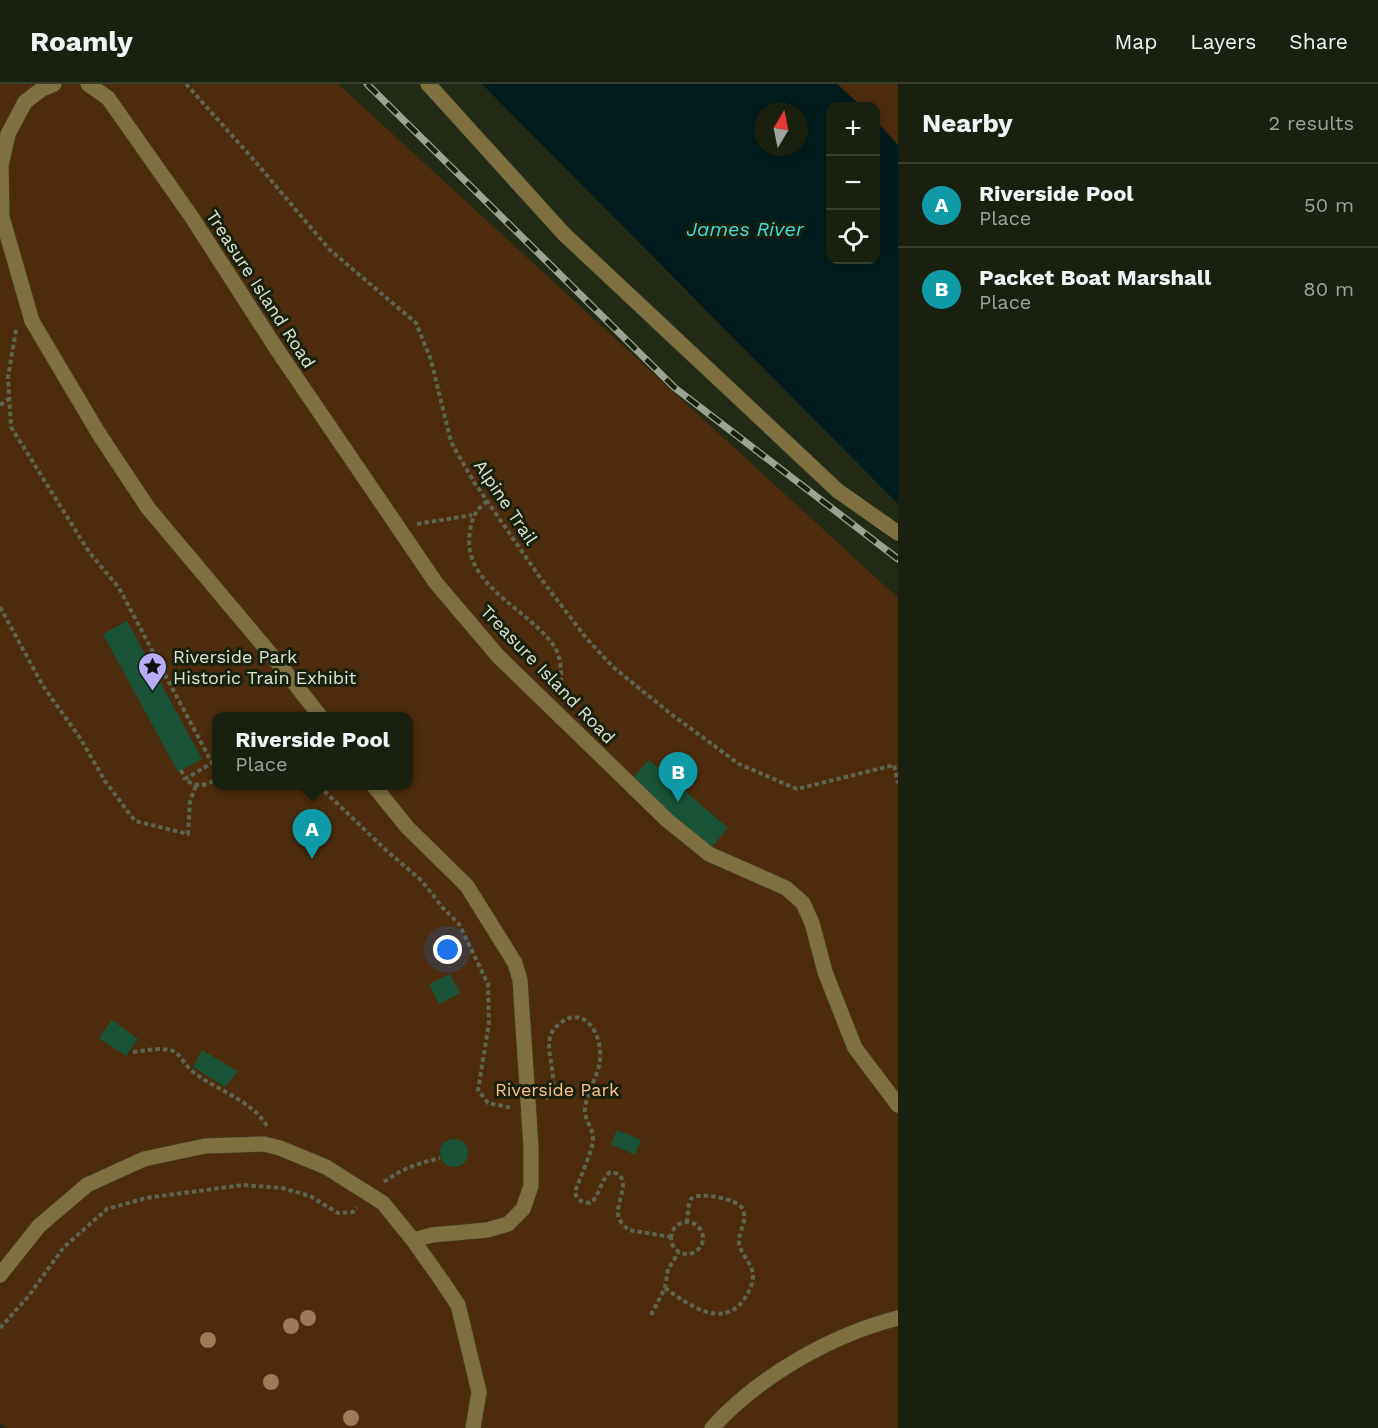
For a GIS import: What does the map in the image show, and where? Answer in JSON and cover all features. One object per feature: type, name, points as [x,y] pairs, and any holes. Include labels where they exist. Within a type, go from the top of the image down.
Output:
[{"type":"lane","points":[[54,84],[42,89],[25,102],[8,134],[0,166],[2,217],[32,321],[99,434],[148,508],[285,670],[316,712]]},
{"type":"lane","name":"Treasure Island Road","points":[[88,84],[108,98],[436,583],[498,656],[659,812],[709,854],[786,888],[803,903],[812,923],[825,972],[855,1048],[898,1105]]},
{"type":"lane","points":[[428,84],[572,242],[838,491],[898,533]]},
{"type":"lane","points":[[377,790],[407,827],[467,886],[515,963],[520,980],[531,1148],[531,1186],[523,1209],[508,1224],[487,1230],[432,1235],[413,1240]]},
{"type":"lane","points":[[0,1275],[39,1226],[87,1185],[144,1159],[205,1146],[264,1144],[280,1148],[326,1167],[383,1203],[413,1240],[458,1305],[479,1392],[473,1428]]},
{"type":"lane","points":[[712,1428],[757,1389],[827,1343],[876,1323],[898,1318]]},
{"type":"path","name":"Alpine Trail","points":[[186,84],[254,159],[328,249],[416,323],[430,360],[451,442],[487,501],[541,579],[587,639],[613,667],[671,714],[739,764],[797,789],[894,765],[898,783]]},
{"type":"path","points":[[32,321],[16,330],[8,377],[10,427],[89,552],[119,588],[212,760]]},
{"type":"path","points":[[0,405],[9,399]]},
{"type":"path","points":[[397,526],[446,521],[472,515],[487,501]]},
{"type":"path","points":[[472,515],[468,544],[471,562],[495,591],[536,626],[555,647],[561,671],[560,689],[551,707]]},
{"type":"path","points":[[0,607],[43,686],[80,738],[105,781],[135,821],[188,834],[190,802],[196,785]]},
{"type":"path","points":[[185,779],[212,765]]},
{"type":"path","points":[[181,770],[185,779],[196,785],[203,786],[212,781]]},
{"type":"path","points":[[133,1052],[162,1050],[175,1052],[191,1070],[252,1110],[265,1122],[280,1148]]},
{"type":"path","points":[[0,1328],[27,1298],[64,1247],[107,1209],[146,1198],[243,1185],[282,1188],[310,1196],[338,1213],[353,1212],[396,1172],[440,1158]]},
{"type":"path","points":[[665,1288],[703,1312],[717,1313],[728,1312],[737,1307],[752,1286],[752,1267],[740,1248],[739,1240],[745,1218],[742,1207],[737,1202],[705,1194],[693,1197],[690,1200],[687,1221]]},
{"type":"path","points":[[687,1221],[693,1222],[702,1230],[701,1247],[691,1254],[679,1252],[673,1245],[671,1237],[672,1231],[681,1222],[687,1221]]},
{"type":"path","points":[[651,1315],[665,1288],[668,1269],[679,1252]]},
{"type":"green space","name":"Riverside Park","points":[[0,84],[338,84],[898,598],[898,1428],[7,1428],[0,1423]]},
{"type":"green space","points":[[837,84],[898,84],[898,145],[880,125],[880,102],[857,102]]},
{"type":"water","name":"James River","points":[[482,84],[837,84],[857,102],[826,102],[826,264],[880,264],[880,125],[898,145],[898,504]]},
{"type":"building","points":[[127,621],[202,759],[178,772],[103,634]]},
{"type":"building","points":[[649,760],[728,828],[711,848],[632,779]]},
{"type":"building","points":[[450,974],[460,993],[439,1004],[429,984]]},
{"type":"building","points":[[112,1020],[138,1039],[126,1056],[99,1038]]},
{"type":"building","points":[[202,1050],[238,1071],[225,1087],[193,1067]]},
{"type":"building","points":[[617,1130],[641,1140],[635,1155],[611,1144]]},
{"type":"building","points":[[454,1139],[464,1143],[468,1153],[464,1163],[454,1167],[444,1163],[440,1153],[444,1143]]},
{"type":"railway","points":[[367,84],[675,388],[898,559]]},
{"type":"place","name":"Riverside Park Historic Train Exhibit","points":[[152,692]]},
{"type":"place","name":"Packet Boat Marshall","points":[[678,802]]},
{"type":"place","name":"Riverside Pool","points":[[312,859]]}]
